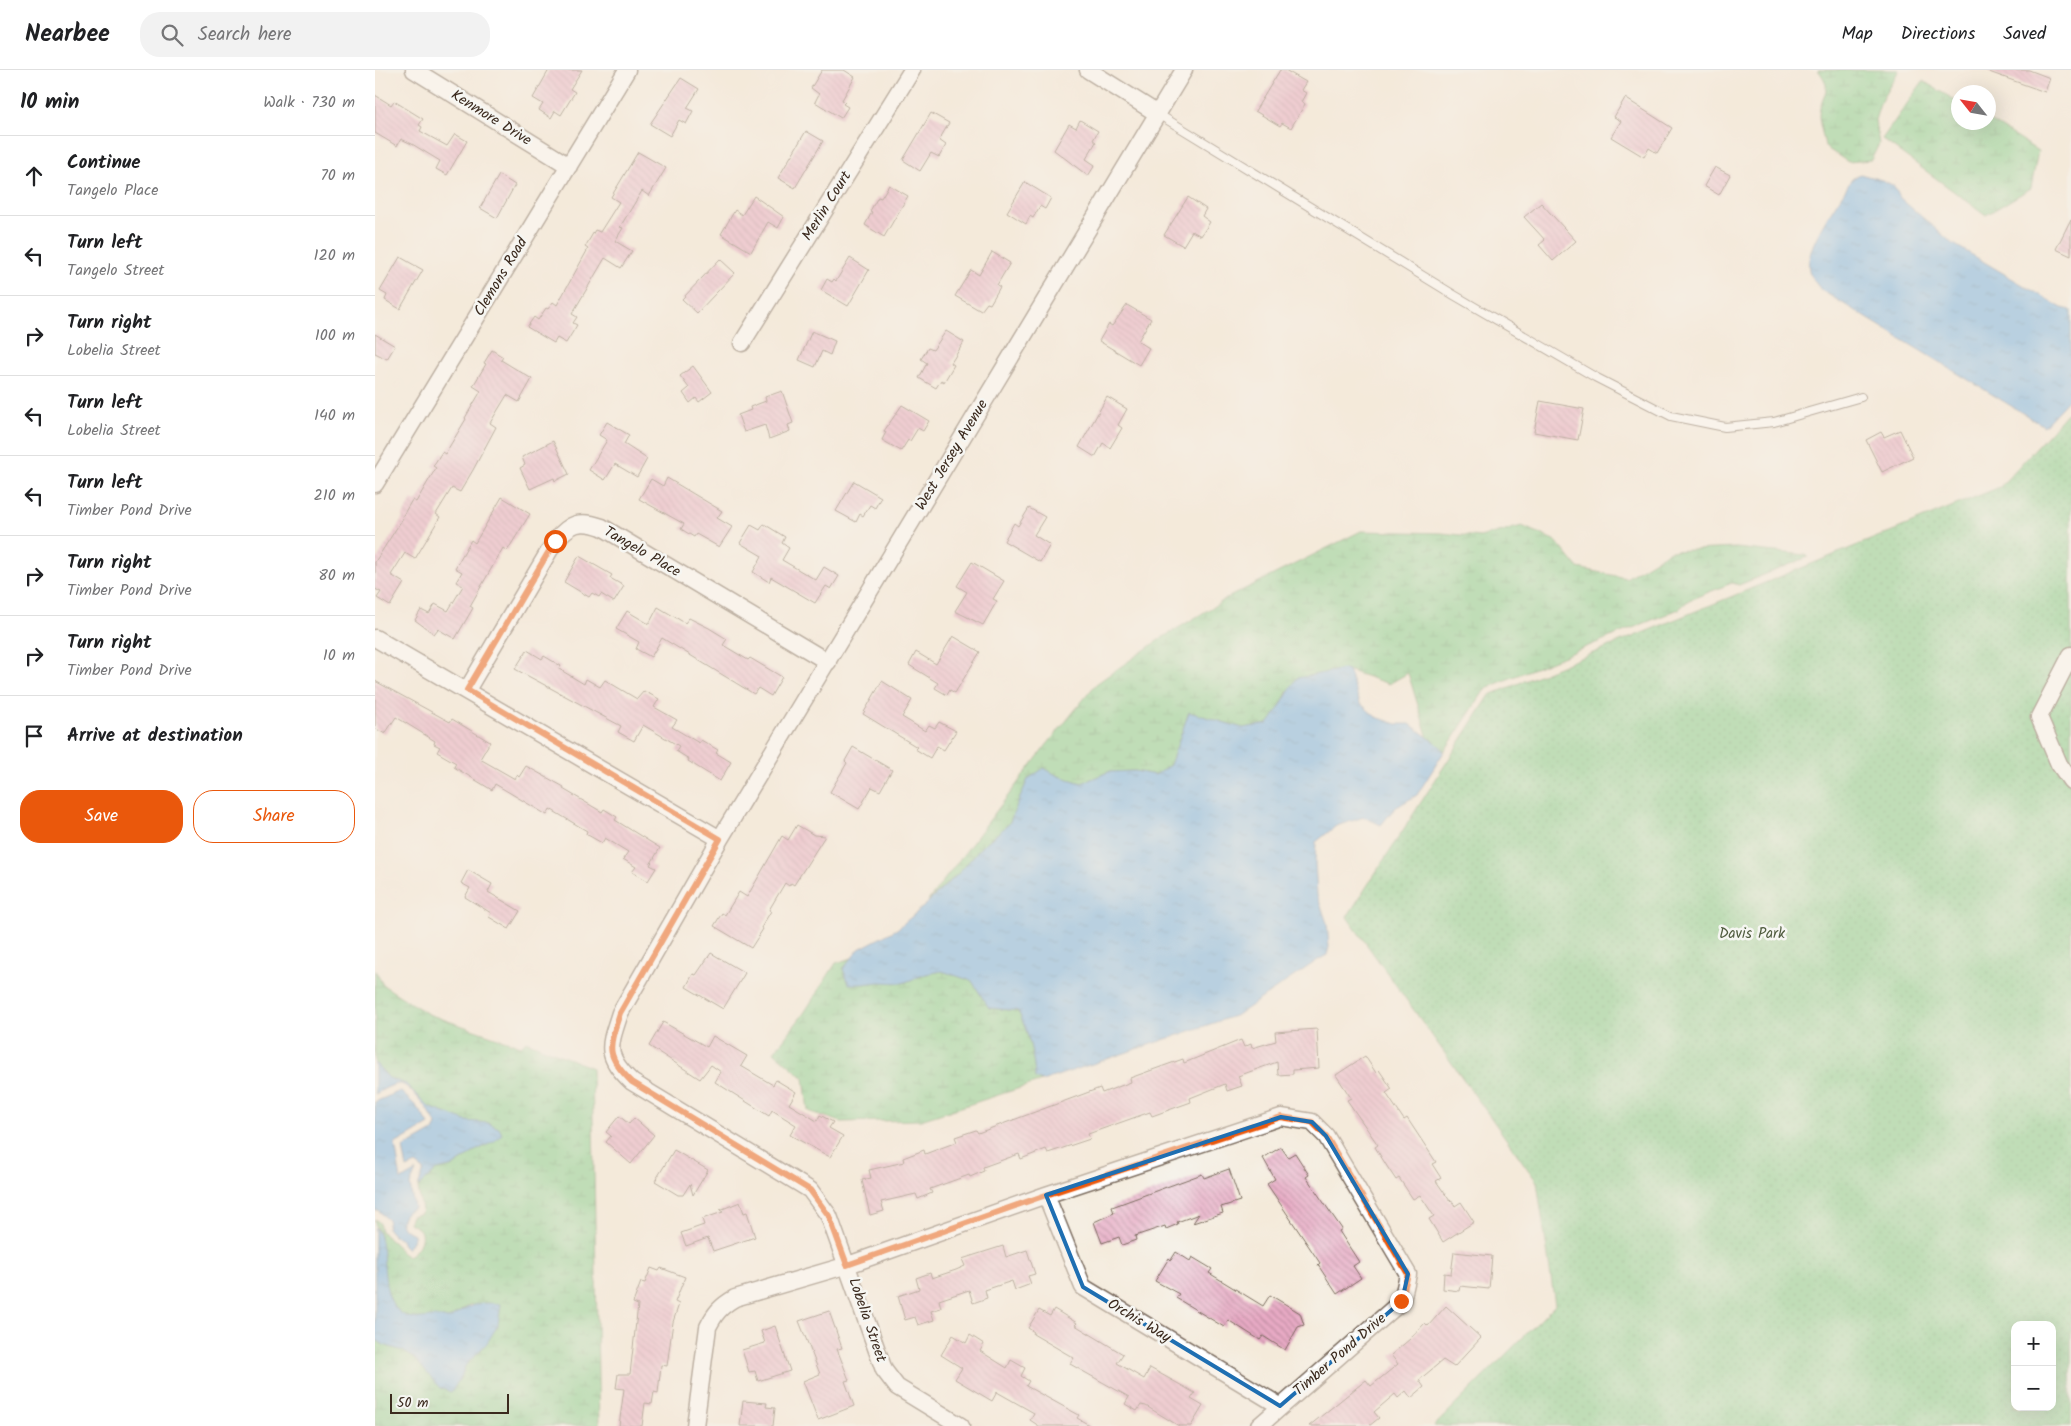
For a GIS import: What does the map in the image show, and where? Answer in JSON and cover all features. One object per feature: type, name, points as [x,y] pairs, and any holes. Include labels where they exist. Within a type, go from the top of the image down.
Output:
[{"type":"street","name":"Kenmore Drive","points":[[414,70],[569,166]]},
{"type":"street","name":"Clemons Road","points":[[375,484],[627,70]]},
{"type":"street","name":"Merlin Court","points":[[742,343],[912,70]]},
{"type":"street","points":[[1088,70],[1158,114]]},
{"type":"street","name":"West Jersey Avenue","points":[[720,839],[1184,70]]},
{"type":"street","name":"Tangelo Place","points":[[467,690],[555,541],[563,531],[575,524],[588,522],[602,527],[828,662]]},
{"type":"street","points":[[375,638],[720,839]]},
{"type":"street","points":[[2071,655],[2039,717],[2059,764],[2071,781]]},
{"type":"street","name":"Lobelia Street","points":[[720,839],[620,1013],[612,1037],[611,1056],[619,1069],[632,1082],[810,1190],[829,1216],[884,1370],[897,1387],[961,1426]]},
{"type":"street","name":"Timber Pond Drive","points":[[695,1426],[705,1340],[711,1321],[723,1305],[735,1298],[847,1265],[1046,1195],[1281,1117],[1312,1122],[1326,1136],[1408,1274],[1401,1301],[1259,1426]]},
{"type":"street","name":"Orchis Way","points":[[1046,1195],[1083,1287],[1280,1406]]},
{"type":"lane","points":[[1158,114],[1454,295],[1595,377],[1671,416],[1725,427],[1774,422],[1861,397]]},
{"type":"highlighted area","points":[[1281,1117],[1312,1122],[1326,1136],[1408,1274],[1402,1301],[1280,1406],[1083,1287],[1046,1195]]},
{"type":"green space","points":[[1818,70],[1899,70],[1881,101],[1875,120],[1879,144],[1871,160],[1848,162],[1825,147],[1819,115],[1826,84]]},
{"type":"green space","points":[[1923,81],[1951,98],[1951,130],[1996,130],[1996,124],[2038,151],[2031,188],[1986,215],[1882,139]]},
{"type":"green space","name":"Davis Park","points":[[2071,409],[2071,1426],[1434,1426],[1555,1305],[1537,1182],[1347,917],[1490,695],[2000,487]]},
{"type":"green space","points":[[1522,526],[1556,541],[1578,568],[1626,578],[1670,551],[1736,548],[1805,555],[1808,557],[1739,585],[1732,583],[1689,600],[1679,609],[1486,688],[1444,752],[1428,738],[1408,673],[1389,684],[1344,669],[1287,692],[1280,709],[1268,724],[1243,728],[1189,712],[1170,766],[1155,775],[1135,771],[1108,772],[1082,783],[1058,776],[1044,768],[1028,779],[1009,824],[982,846],[959,873],[928,901],[1045,747],[1096,684],[1160,639],[1231,596],[1361,531],[1442,533],[1480,537]]},
{"type":"green space","points":[[852,958],[843,969],[863,984],[879,982],[903,983],[926,974],[942,971],[972,981],[989,1008],[1018,1011],[1030,1043],[1035,1078],[1042,1081],[921,1120],[841,1122],[808,1111],[804,1078],[774,1052],[804,1013],[836,963]]},
{"type":"green space","points":[[375,970],[383,985],[428,1014],[521,1046],[526,1041],[592,1068],[599,1426],[375,1426],[375,1339],[384,1345],[403,1351],[414,1358],[427,1372],[461,1378],[465,1366],[487,1343],[471,1304],[449,1319],[412,1318],[398,1312],[392,1304],[385,1282],[380,1237],[375,1219],[380,1223],[383,1234],[402,1253],[407,1256],[410,1255],[417,1249],[421,1241],[419,1229],[409,1223],[412,1216],[422,1211],[418,1187],[437,1170],[454,1166],[477,1150],[495,1141],[488,1123],[466,1121],[429,1107],[406,1084],[389,1078],[375,1063]]},
{"type":"water","points":[[1860,174],[1882,180],[1894,186],[1900,198],[1952,243],[2062,308],[2071,310],[2071,397],[2044,426],[1821,290],[1809,270],[1812,249],[1831,211],[1852,179]]},
{"type":"water","points":[[1344,669],[1348,670],[1360,703],[1376,717],[1397,724],[1410,724],[1441,747],[1444,752],[1417,795],[1395,808],[1381,825],[1364,817],[1336,826],[1316,842],[1317,895],[1327,923],[1329,947],[1327,955],[1237,1015],[1042,1081],[1035,1078],[1030,1043],[1018,1011],[989,1008],[972,981],[942,971],[926,974],[903,983],[849,984],[843,969],[859,949],[897,929],[959,873],[982,846],[1009,824],[1028,779],[1044,768],[1058,776],[1082,783],[1108,772],[1135,771],[1155,775],[1170,765],[1189,712],[1243,728],[1268,724],[1297,678]]},
{"type":"water","points":[[375,1063],[389,1078],[406,1084],[429,1107],[466,1121],[488,1123],[499,1128],[502,1134],[495,1141],[477,1150],[454,1166],[437,1170],[418,1187],[424,1170],[416,1164],[407,1168],[403,1148],[433,1131],[436,1125],[421,1102],[405,1086],[401,1084],[394,1085],[375,1094]]},
{"type":"water","points":[[400,1091],[416,1106],[429,1124],[395,1144],[401,1180],[416,1171],[410,1185],[414,1208],[405,1213],[401,1223],[404,1229],[414,1234],[407,1249],[400,1238],[394,1236],[387,1228],[389,1221],[378,1210],[375,1211],[375,1102]]},
{"type":"water","points":[[375,1227],[380,1236],[390,1299],[396,1309],[406,1316],[449,1319],[473,1305],[485,1303],[501,1304],[498,1325],[487,1343],[465,1366],[461,1377],[451,1392],[440,1388],[414,1358],[375,1339]]},
{"type":"building","points":[[549,70],[582,70],[570,89],[575,92],[561,115],[555,111],[551,118],[539,110],[543,104],[533,98]]},
{"type":"building","points":[[822,70],[844,70],[855,77],[842,100],[845,102],[843,104],[848,107],[841,118],[815,102],[819,94],[811,88]]},
{"type":"building","points":[[1280,70],[1285,70],[1306,82],[1301,90],[1306,93],[1301,102],[1305,104],[1291,128],[1282,123],[1280,126],[1255,111]]},
{"type":"building","points":[[1989,70],[2029,70],[2050,78],[2045,92],[1989,72]]},
{"type":"building","points":[[681,78],[699,89],[687,108],[693,111],[686,124],[679,120],[670,136],[650,124]]},
{"type":"building","points":[[375,95],[391,105],[394,101],[423,119],[419,125],[422,127],[420,131],[447,146],[455,134],[467,141],[447,175],[436,169],[440,161],[412,144],[401,139],[397,146],[375,133]]},
{"type":"building","points":[[1625,98],[1672,128],[1657,153],[1649,148],[1644,157],[1611,137],[1621,121],[1614,117]]},
{"type":"building","points":[[931,113],[949,123],[939,140],[946,145],[939,157],[931,153],[920,171],[903,160]]},
{"type":"building","points":[[1080,120],[1098,131],[1093,140],[1096,142],[1086,159],[1095,165],[1088,176],[1054,150],[1069,124],[1076,128]]},
{"type":"building","points":[[806,131],[823,141],[795,188],[778,178]]},
{"type":"building","points":[[638,152],[666,168],[649,196],[642,191],[620,227],[623,228],[615,241],[632,251],[621,268],[605,258],[572,314],[577,317],[573,323],[577,325],[566,343],[557,338],[554,343],[527,327],[534,317],[538,320],[546,308],[548,309],[553,302],[557,305],[588,249],[585,247],[595,230],[600,232],[619,202],[611,197]]},
{"type":"building","points":[[1715,167],[1730,175],[1719,195],[1704,186]]},
{"type":"building","points":[[499,175],[515,185],[497,218],[480,208]]},
{"type":"building","points":[[1025,182],[1051,198],[1045,209],[1040,206],[1033,218],[1030,216],[1026,224],[1007,212]]},
{"type":"building","points":[[889,185],[908,196],[884,237],[865,225],[878,197],[881,198]]},
{"type":"building","points":[[754,196],[784,217],[778,228],[768,222],[751,252],[721,234],[735,210],[742,215]]},
{"type":"building","points":[[1188,197],[1206,209],[1202,216],[1210,222],[1201,236],[1192,231],[1183,246],[1164,235]]},
{"type":"building","points":[[1541,203],[1576,241],[1553,261],[1539,245],[1545,240],[1524,217]]},
{"type":"building","points":[[2071,219],[2071,256],[2056,249]]},
{"type":"building","points":[[992,252],[1010,263],[997,285],[1000,287],[990,304],[987,303],[981,311],[955,296],[971,270],[979,275]]},
{"type":"building","points":[[400,257],[423,270],[400,309],[385,300],[387,295],[380,291]]},
{"type":"building","points":[[850,258],[869,270],[848,306],[821,290],[827,279],[832,282],[834,279],[836,281]]},
{"type":"building","points":[[720,259],[735,273],[697,313],[682,299]]},
{"type":"building","points":[[1127,305],[1151,319],[1138,341],[1149,348],[1139,365],[1099,341],[1109,324],[1112,326]]},
{"type":"building","points":[[812,331],[835,341],[830,355],[822,351],[815,367],[799,360]]},
{"type":"building","points":[[946,331],[964,342],[951,363],[954,365],[944,382],[941,380],[936,388],[919,378],[927,363],[921,359],[928,348],[933,350]]},
{"type":"building","points":[[375,334],[395,346],[387,359],[375,353]]},
{"type":"building","points":[[492,350],[503,357],[501,360],[532,379],[519,402],[507,395],[490,423],[496,427],[460,492],[452,488],[436,514],[440,517],[415,559],[405,553],[391,575],[404,583],[390,606],[377,598],[381,592],[375,589],[375,562],[412,500],[416,502],[436,468],[433,466],[442,452],[445,454],[466,419],[481,391],[473,386]]},
{"type":"building","points":[[693,366],[712,392],[699,402],[696,398],[690,403],[683,393],[689,388],[680,376]]},
{"type":"building","points":[[782,391],[793,423],[788,425],[790,431],[769,439],[765,425],[744,432],[738,415],[751,410],[750,407],[766,401],[765,397]]},
{"type":"building","points":[[1107,397],[1127,409],[1118,425],[1122,428],[1110,448],[1103,443],[1095,457],[1079,447]]},
{"type":"building","points":[[1540,401],[1584,409],[1578,440],[1534,432]]},
{"type":"building","points":[[902,405],[929,421],[923,431],[918,428],[901,451],[882,440],[886,432],[884,431]]},
{"type":"building","points":[[607,422],[629,435],[624,444],[647,459],[637,477],[615,464],[605,480],[589,470],[607,440],[599,435]]},
{"type":"building","points":[[1900,430],[1913,457],[1882,472],[1866,440],[1881,432],[1884,437]]},
{"type":"building","points":[[553,441],[569,474],[555,481],[554,478],[530,489],[520,468],[525,465],[522,457]]},
{"type":"building","points":[[667,478],[722,511],[717,518],[732,527],[719,547],[696,534],[694,537],[681,529],[684,524],[639,499],[651,479],[663,486]]},
{"type":"building","points":[[854,481],[881,497],[875,508],[870,505],[863,516],[860,514],[856,522],[836,511]]},
{"type":"building","points":[[502,497],[530,514],[507,551],[503,548],[470,606],[473,608],[455,639],[438,629],[434,634],[415,620],[421,610],[429,614],[435,604],[448,611],[463,586],[456,582],[462,572],[455,568],[471,540],[475,543]]},
{"type":"building","points":[[1029,508],[1045,517],[1034,535],[1050,545],[1040,562],[1004,541],[1014,523],[1018,526]]},
{"type":"building","points":[[764,524],[785,537],[782,543],[789,548],[782,560],[816,580],[824,567],[839,576],[831,589],[826,586],[815,603],[771,577],[769,582],[753,572],[762,556],[740,543],[751,525],[760,530]]},
{"type":"building","points":[[579,556],[612,575],[610,578],[624,586],[614,602],[601,594],[599,597],[592,593],[589,597],[564,582]]},
{"type":"building","points":[[972,562],[1004,581],[993,599],[997,601],[983,625],[955,611],[967,592],[957,586]]},
{"type":"building","points":[[658,607],[685,623],[689,618],[709,628],[727,639],[723,645],[782,677],[771,696],[758,688],[754,694],[662,638],[651,657],[636,649],[639,642],[616,629],[627,611],[649,624]]},
{"type":"building","points":[[953,636],[980,652],[955,693],[950,690],[947,695],[935,688],[938,683],[909,665],[916,652],[936,664]]},
{"type":"building","points":[[527,650],[542,659],[544,656],[561,666],[559,669],[584,684],[586,679],[600,687],[605,680],[637,699],[644,691],[659,699],[654,707],[677,720],[672,727],[699,743],[701,740],[718,750],[716,753],[731,762],[720,781],[688,761],[689,759],[676,751],[679,746],[643,725],[634,741],[618,732],[621,726],[515,669]]},
{"type":"building","points":[[375,681],[450,722],[452,719],[490,742],[480,759],[515,779],[517,775],[519,777],[526,766],[564,787],[563,789],[602,812],[604,809],[617,817],[615,820],[660,848],[650,865],[656,868],[648,881],[632,872],[636,867],[623,859],[628,852],[605,838],[602,843],[586,834],[587,831],[550,809],[547,815],[495,784],[492,790],[454,767],[456,763],[437,752],[440,747],[434,744],[435,741],[396,717],[385,734],[375,728]]},
{"type":"building","points":[[882,681],[912,700],[902,717],[925,731],[929,725],[935,728],[939,722],[956,731],[944,750],[937,746],[930,758],[915,749],[917,747],[863,714]]},
{"type":"building","points":[[853,747],[892,770],[880,791],[872,787],[859,809],[830,792],[847,763],[845,761]]},
{"type":"building","points":[[797,825],[814,835],[825,836],[794,885],[791,883],[789,886],[785,883],[769,910],[771,911],[761,928],[763,929],[751,948],[714,926],[722,913],[725,915],[739,892],[747,897],[782,836],[788,840]]},
{"type":"building","points":[[468,870],[492,884],[488,892],[520,911],[509,929],[489,917],[491,913],[465,897],[470,888],[461,883]]},
{"type":"building","points":[[711,953],[745,973],[723,1009],[686,987],[693,974],[696,975]]},
{"type":"building","points":[[663,1022],[707,1047],[713,1036],[747,1056],[741,1066],[773,1085],[776,1080],[796,1092],[789,1104],[817,1121],[820,1115],[833,1122],[829,1128],[843,1136],[830,1157],[790,1135],[796,1125],[772,1110],[769,1116],[715,1082],[721,1072],[711,1065],[700,1079],[649,1046]]},
{"type":"building","points":[[1317,1029],[1319,1068],[1293,1070],[1293,1074],[1278,1075],[1277,1062],[1238,1076],[1242,1086],[1227,1091],[1225,1084],[1190,1098],[1191,1102],[1152,1116],[1150,1112],[1088,1134],[1090,1139],[1048,1153],[1046,1149],[1021,1159],[1019,1154],[983,1167],[984,1171],[970,1177],[969,1175],[930,1189],[932,1193],[918,1199],[916,1194],[881,1202],[884,1211],[870,1215],[862,1180],[871,1178],[869,1170],[904,1162],[903,1158],[924,1150],[925,1154],[957,1142],[955,1137],[976,1130],[978,1133],[1100,1088],[1102,1093],[1131,1082],[1130,1078],[1183,1059],[1184,1063],[1241,1040],[1244,1047],[1251,1044],[1252,1048],[1276,1041],[1275,1032]]},
{"type":"building","points":[[1365,1056],[1376,1073],[1379,1070],[1392,1089],[1386,1093],[1404,1120],[1407,1118],[1436,1162],[1432,1164],[1441,1178],[1436,1181],[1455,1206],[1461,1202],[1474,1222],[1443,1242],[1429,1219],[1434,1216],[1420,1195],[1413,1199],[1399,1178],[1396,1180],[1375,1147],[1378,1145],[1347,1100],[1351,1098],[1336,1075]]},
{"type":"building","points":[[619,1116],[629,1124],[634,1118],[654,1135],[631,1164],[606,1142],[611,1136],[606,1132]]},
{"type":"building","points":[[1281,1147],[1288,1157],[1295,1153],[1309,1175],[1306,1177],[1342,1229],[1339,1231],[1359,1262],[1353,1266],[1361,1278],[1337,1294],[1318,1265],[1320,1263],[1267,1184],[1275,1179],[1263,1158]]},
{"type":"building","points":[[674,1150],[708,1170],[693,1195],[690,1184],[683,1195],[678,1195],[655,1181]]},
{"type":"building","points":[[1229,1169],[1240,1201],[1221,1207],[1223,1213],[1193,1223],[1199,1214],[1177,1222],[1178,1224],[1166,1229],[1165,1226],[1135,1236],[1136,1240],[1122,1245],[1119,1237],[1102,1243],[1094,1222],[1114,1213],[1112,1207],[1202,1174],[1204,1178]]},
{"type":"building","points":[[740,1202],[744,1213],[747,1212],[755,1237],[713,1251],[708,1238],[686,1246],[681,1233],[704,1225],[702,1219],[723,1212],[720,1210]]},
{"type":"building","points":[[1003,1246],[1006,1257],[1027,1250],[1035,1274],[1028,1276],[1031,1284],[1015,1290],[1012,1281],[985,1290],[987,1298],[973,1303],[969,1290],[939,1300],[941,1308],[931,1311],[934,1320],[918,1325],[915,1317],[905,1320],[898,1296],[919,1289],[916,1278],[930,1273],[932,1278],[956,1270],[965,1266],[962,1259]]},
{"type":"building","points":[[1176,1252],[1190,1261],[1192,1257],[1212,1269],[1209,1273],[1263,1306],[1270,1295],[1300,1313],[1304,1325],[1298,1327],[1285,1350],[1263,1336],[1260,1340],[1228,1320],[1224,1327],[1176,1298],[1179,1294],[1155,1281],[1169,1258],[1171,1260]]},
{"type":"building","points":[[1454,1252],[1492,1256],[1489,1289],[1460,1286],[1459,1291],[1443,1289],[1444,1273],[1451,1274]]},
{"type":"building","points":[[651,1268],[659,1271],[661,1268],[685,1277],[675,1302],[679,1304],[673,1322],[667,1366],[661,1365],[658,1393],[654,1392],[652,1404],[645,1403],[642,1426],[619,1426],[624,1389],[616,1388],[618,1374],[630,1374],[638,1305],[633,1303],[641,1282],[645,1283]]},
{"type":"building","points":[[1446,1306],[1481,1338],[1454,1367],[1443,1360],[1419,1380],[1424,1387],[1411,1398],[1406,1391],[1398,1398],[1395,1394],[1374,1412],[1379,1418],[1369,1426],[1309,1426],[1366,1380],[1371,1386],[1398,1364],[1391,1355],[1425,1323],[1428,1326]]},
{"type":"building","points":[[1054,1309],[1077,1323],[1075,1325],[1123,1354],[1117,1363],[1144,1379],[1150,1368],[1195,1393],[1191,1399],[1203,1406],[1191,1426],[1179,1426],[1146,1406],[1141,1405],[1137,1411],[1125,1404],[1129,1397],[1070,1364],[1074,1358],[1033,1334],[1034,1332],[1028,1328],[1039,1310],[1050,1316]]},
{"type":"building","points":[[829,1311],[842,1348],[837,1349],[849,1380],[845,1381],[854,1406],[818,1420],[803,1381],[820,1374],[799,1321]]},
{"type":"building","points":[[775,1326],[790,1371],[758,1381],[755,1371],[749,1372],[742,1350],[765,1343],[761,1331]]},
{"type":"building","points":[[953,1335],[966,1343],[970,1335],[984,1344],[980,1351],[1007,1368],[1011,1360],[1025,1368],[1021,1376],[1029,1381],[1026,1386],[1079,1415],[1077,1418],[1091,1426],[1039,1426],[1030,1420],[1034,1413],[997,1392],[992,1401],[955,1379],[962,1368],[941,1355]]},
{"type":"building","points":[[743,1401],[767,1403],[766,1407],[775,1408],[773,1426],[740,1426]]},
{"type":"route","points":[[555,541],[467,690],[720,839],[620,1013],[612,1037],[611,1056],[619,1069],[632,1082],[810,1190],[829,1216],[847,1265],[1046,1195],[1281,1117],[1312,1122],[1326,1136],[1408,1274],[1401,1301]]}]
